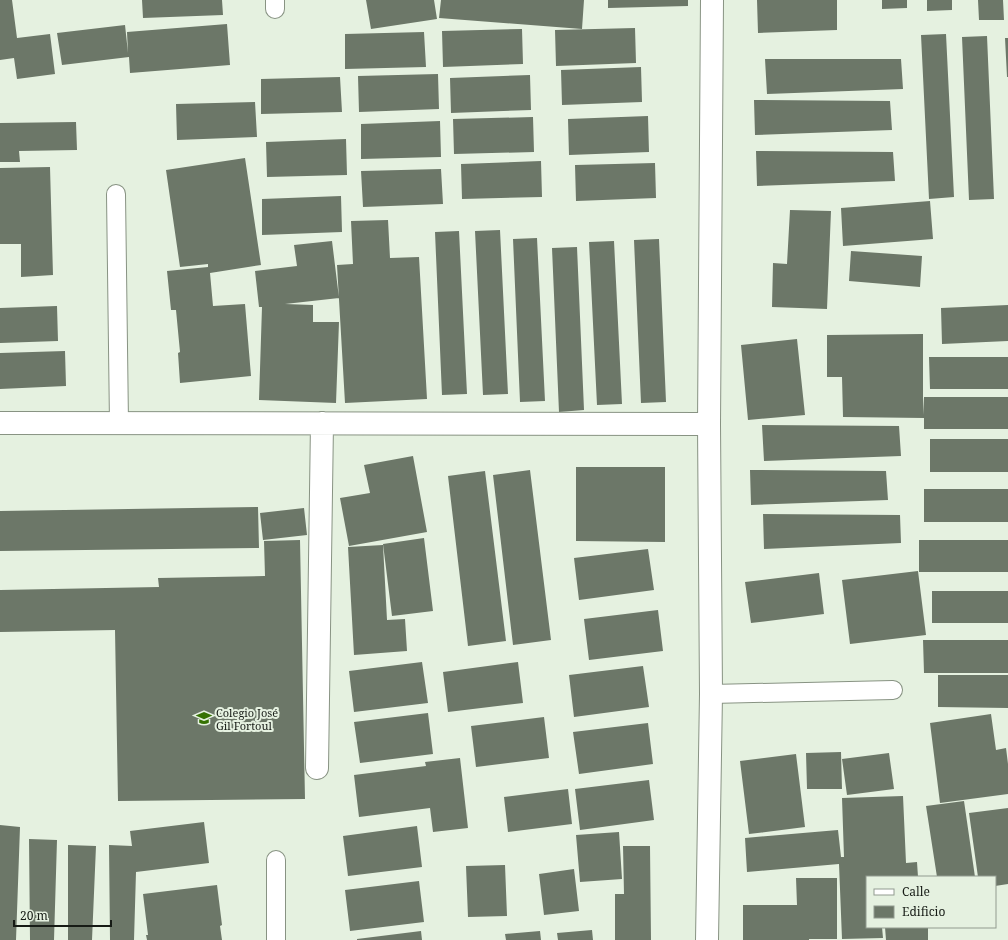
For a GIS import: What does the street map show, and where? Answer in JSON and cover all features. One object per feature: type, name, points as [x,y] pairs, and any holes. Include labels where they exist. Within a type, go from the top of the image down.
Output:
[{"type":"street","points":[[707,940],[710,694],[709,424],[712,0]]},
{"type":"street","points":[[0,423],[709,424]]},
{"type":"street","points":[[317,768],[322,423]]},
{"type":"lane","points":[[116,194],[119,423]]},
{"type":"lane","points":[[710,694],[893,690]]},
{"type":"lane","points":[[276,860],[276,940]]},
{"type":"building","points":[[0,0],[12,0],[17,38],[50,34],[55,74],[17,79],[14,58],[0,60]]},
{"type":"building","points":[[142,0],[222,0],[223,15],[143,18]]},
{"type":"building","points":[[366,0],[434,0],[437,19],[371,29]]},
{"type":"building","points":[[441,0],[584,0],[582,29],[439,18]]},
{"type":"building","points":[[608,0],[688,0],[688,6],[608,8]]},
{"type":"building","points":[[757,0],[837,0],[837,30],[758,33]]},
{"type":"building","points":[[882,0],[907,0],[907,8],[882,9]]},
{"type":"building","points":[[927,0],[952,0],[952,10],[927,11]]},
{"type":"building","points":[[978,0],[1003,0],[1004,20],[979,20]]},
{"type":"building","points":[[227,24],[230,65],[130,73],[129,57],[62,65],[57,33],[125,25],[128,53],[127,32]]},
{"type":"building","points":[[635,28],[636,63],[556,66],[555,30]]},
{"type":"building","points":[[522,29],[523,64],[443,67],[442,31]]},
{"type":"building","points":[[424,32],[426,67],[345,69],[345,34]]},
{"type":"building","points":[[946,34],[954,197],[929,199],[921,35]]},
{"type":"building","points":[[987,36],[994,199],[969,200],[962,37]]},
{"type":"building","points":[[1005,38],[1008,38],[1008,77],[1007,77]]},
{"type":"building","points":[[765,59],[901,59],[903,89],[767,94]]},
{"type":"building","points":[[641,67],[642,102],[562,105],[561,70]]},
{"type":"building","points":[[438,74],[439,109],[359,112],[358,76]]},
{"type":"building","points":[[530,75],[531,110],[451,113],[450,78]]},
{"type":"building","points":[[340,77],[342,112],[261,114],[261,79]]},
{"type":"building","points":[[754,100],[890,101],[892,130],[755,135]]},
{"type":"building","points":[[255,102],[257,137],[177,140],[176,104]]},
{"type":"building","points":[[648,116],[649,152],[569,155],[568,119]]},
{"type":"building","points":[[533,117],[534,152],[454,154],[453,119]]},
{"type":"building","points":[[440,121],[441,157],[361,159],[361,124]]},
{"type":"building","points":[[76,122],[77,150],[19,151],[20,162],[0,162],[0,123]]},
{"type":"building","points":[[346,139],[347,175],[267,177],[266,142]]},
{"type":"building","points":[[756,151],[893,152],[895,181],[757,186]]},
{"type":"building","points":[[245,158],[261,265],[210,273],[213,306],[245,304],[251,376],[180,383],[178,353],[180,352],[176,310],[171,310],[167,271],[208,267],[208,264],[180,267],[166,170]]},
{"type":"building","points":[[541,161],[542,197],[462,199],[461,164]]},
{"type":"building","points":[[655,163],[656,198],[576,201],[575,165]]},
{"type":"building","points":[[50,167],[53,275],[21,277],[21,244],[0,244],[0,168]]},
{"type":"building","points":[[441,169],[443,204],[363,207],[361,171]]},
{"type":"building","points":[[341,196],[342,232],[262,235],[262,199]]},
{"type":"building","points":[[930,201],[933,239],[843,246],[841,208]]},
{"type":"building","points":[[790,210],[831,211],[827,309],[772,307],[773,263],[787,264]]},
{"type":"building","points":[[388,220],[390,258],[419,257],[427,399],[345,403],[337,265],[353,264],[351,221]]},
{"type":"building","points":[[500,230],[508,394],[483,395],[475,231]]},
{"type":"building","points":[[459,231],[467,394],[442,395],[435,232]]},
{"type":"building","points":[[537,238],[545,401],[520,402],[513,239]]},
{"type":"building","points":[[659,239],[666,402],[641,403],[634,240]]},
{"type":"building","points":[[332,241],[339,298],[285,304],[313,305],[313,322],[339,322],[336,403],[259,400],[262,307],[259,307],[255,271],[297,266],[294,245]]},
{"type":"building","points":[[614,241],[622,404],[597,405],[589,242]]},
{"type":"building","points":[[577,247],[584,410],[559,412],[552,248]]},
{"type":"building","points":[[851,251],[922,256],[920,287],[849,281]]},
{"type":"building","points":[[1008,305],[1008,341],[942,344],[941,308]]},
{"type":"building","points":[[57,306],[58,341],[0,343],[0,308]]},
{"type":"building","points":[[923,334],[923,415],[924,397],[1008,397],[1008,429],[924,429],[924,418],[843,417],[842,377],[827,377],[827,335]]},
{"type":"building","points":[[797,339],[805,415],[748,420],[741,345]]},
{"type":"building","points":[[65,351],[66,386],[0,389],[0,353]]},
{"type":"building","points":[[929,357],[1008,357],[1008,389],[930,389]]},
{"type":"building","points":[[762,425],[899,426],[901,456],[764,461]]},
{"type":"building","points":[[930,439],[1008,439],[1008,472],[930,472]]},
{"type":"building","points":[[413,456],[427,532],[349,546],[340,498],[370,493],[364,465]]},
{"type":"building","points":[[576,467],[665,467],[665,542],[576,541]]},
{"type":"building","points":[[530,470],[551,640],[513,645],[493,475]]},
{"type":"building","points":[[750,470],[886,471],[888,500],[751,505]]},
{"type":"building","points":[[485,471],[506,641],[468,646],[448,476]]},
{"type":"building","points":[[924,489],[1008,489],[1008,522],[924,522]]},
{"type":"building","points":[[258,507],[259,548],[0,551],[0,511]]},
{"type":"building","points":[[304,508],[307,535],[263,540],[260,513]]},
{"type":"building","points":[[763,514],[900,515],[901,543],[764,549]]},
{"type":"building","points":[[424,538],[433,611],[392,616],[383,544]]},
{"type":"building","name":"Colegio José Gil Fortoul","points":[[300,540],[305,799],[118,801],[115,630],[0,632],[0,590],[159,587],[158,578],[265,576],[264,541]]},
{"type":"building","points":[[919,540],[1008,540],[1008,572],[919,572]]},
{"type":"building","points":[[383,545],[387,620],[405,619],[407,651],[354,655],[348,547]]},
{"type":"building","points":[[648,549],[654,590],[579,600],[574,558]]},
{"type":"building","points":[[918,571],[926,635],[850,644],[842,580]]},
{"type":"building","points":[[819,573],[824,614],[751,623],[745,582]]},
{"type":"building","points":[[932,591],[1008,591],[1008,623],[932,623]]},
{"type":"building","points":[[658,610],[663,651],[589,660],[584,619]]},
{"type":"building","points":[[923,640],[1008,640],[1008,673],[924,673]]},
{"type":"building","points":[[422,662],[428,703],[354,712],[349,671]]},
{"type":"building","points":[[518,662],[523,703],[448,712],[443,672]]},
{"type":"building","points":[[643,666],[649,707],[574,717],[569,675]]},
{"type":"building","points":[[938,675],[1008,675],[1008,708],[938,707]]},
{"type":"building","points":[[428,713],[433,754],[360,763],[354,722]]},
{"type":"building","points":[[991,714],[996,750],[1006,748],[1008,764],[1008,794],[940,803],[930,723]]},
{"type":"building","points":[[544,717],[549,758],[476,767],[471,726]]},
{"type":"building","points":[[648,723],[653,764],[579,774],[573,732]]},
{"type":"building","points":[[841,752],[842,789],[807,789],[806,753]]},
{"type":"building","points":[[889,753],[894,789],[847,795],[842,759]]},
{"type":"building","points":[[796,754],[805,827],[749,834],[740,761]]},
{"type":"building","points":[[460,758],[468,828],[433,832],[430,808],[359,817],[354,775],[426,766],[425,762]]},
{"type":"building","points":[[649,780],[654,820],[580,830],[575,789]]},
{"type":"building","points":[[568,789],[572,824],[508,832],[504,797]]},
{"type":"building","points":[[903,796],[906,863],[917,862],[918,876],[866,876],[866,928],[882,928],[883,938],[842,939],[839,864],[747,872],[745,838],[838,830],[841,857],[844,857],[842,798]]},
{"type":"building","points":[[964,801],[975,876],[937,876],[926,806]]},
{"type":"building","points":[[1008,808],[1008,884],[996,886],[996,876],[978,876],[969,813]]},
{"type":"building","points":[[204,822],[209,863],[136,872],[134,940],[110,940],[109,845],[132,846],[130,831]]},
{"type":"building","points":[[0,825],[20,827],[16,940],[0,940]]},
{"type":"building","points":[[417,826],[422,867],[348,876],[343,836]]},
{"type":"building","points":[[619,832],[622,879],[580,882],[576,835]]},
{"type":"building","points":[[29,839],[57,840],[54,940],[30,940]]},
{"type":"building","points":[[68,845],[96,846],[92,940],[68,940]]},
{"type":"building","points":[[623,846],[650,846],[651,940],[615,940],[615,894],[624,894]]},
{"type":"building","points":[[505,865],[507,916],[468,917],[466,866]]},
{"type":"building","points":[[574,869],[579,911],[544,915],[539,874]]},
{"type":"building","points":[[796,878],[837,878],[837,939],[743,940],[743,905],[797,905]]},
{"type":"building","points":[[419,881],[424,922],[350,931],[345,890]]},
{"type":"building","points":[[217,885],[222,925],[220,926],[222,940],[147,940],[146,935],[148,935],[143,894]]},
{"type":"building","points":[[885,928],[928,928],[928,940],[886,940]]},
{"type":"building","points":[[592,930],[593,940],[558,940],[557,933]]},
{"type":"building","points":[[421,931],[422,940],[357,940],[357,939]]},
{"type":"building","points":[[540,931],[541,940],[506,940],[505,934]]},
{"type":"place","name":"Colegio José Gil Fortoul","points":[[204,718]]}]
